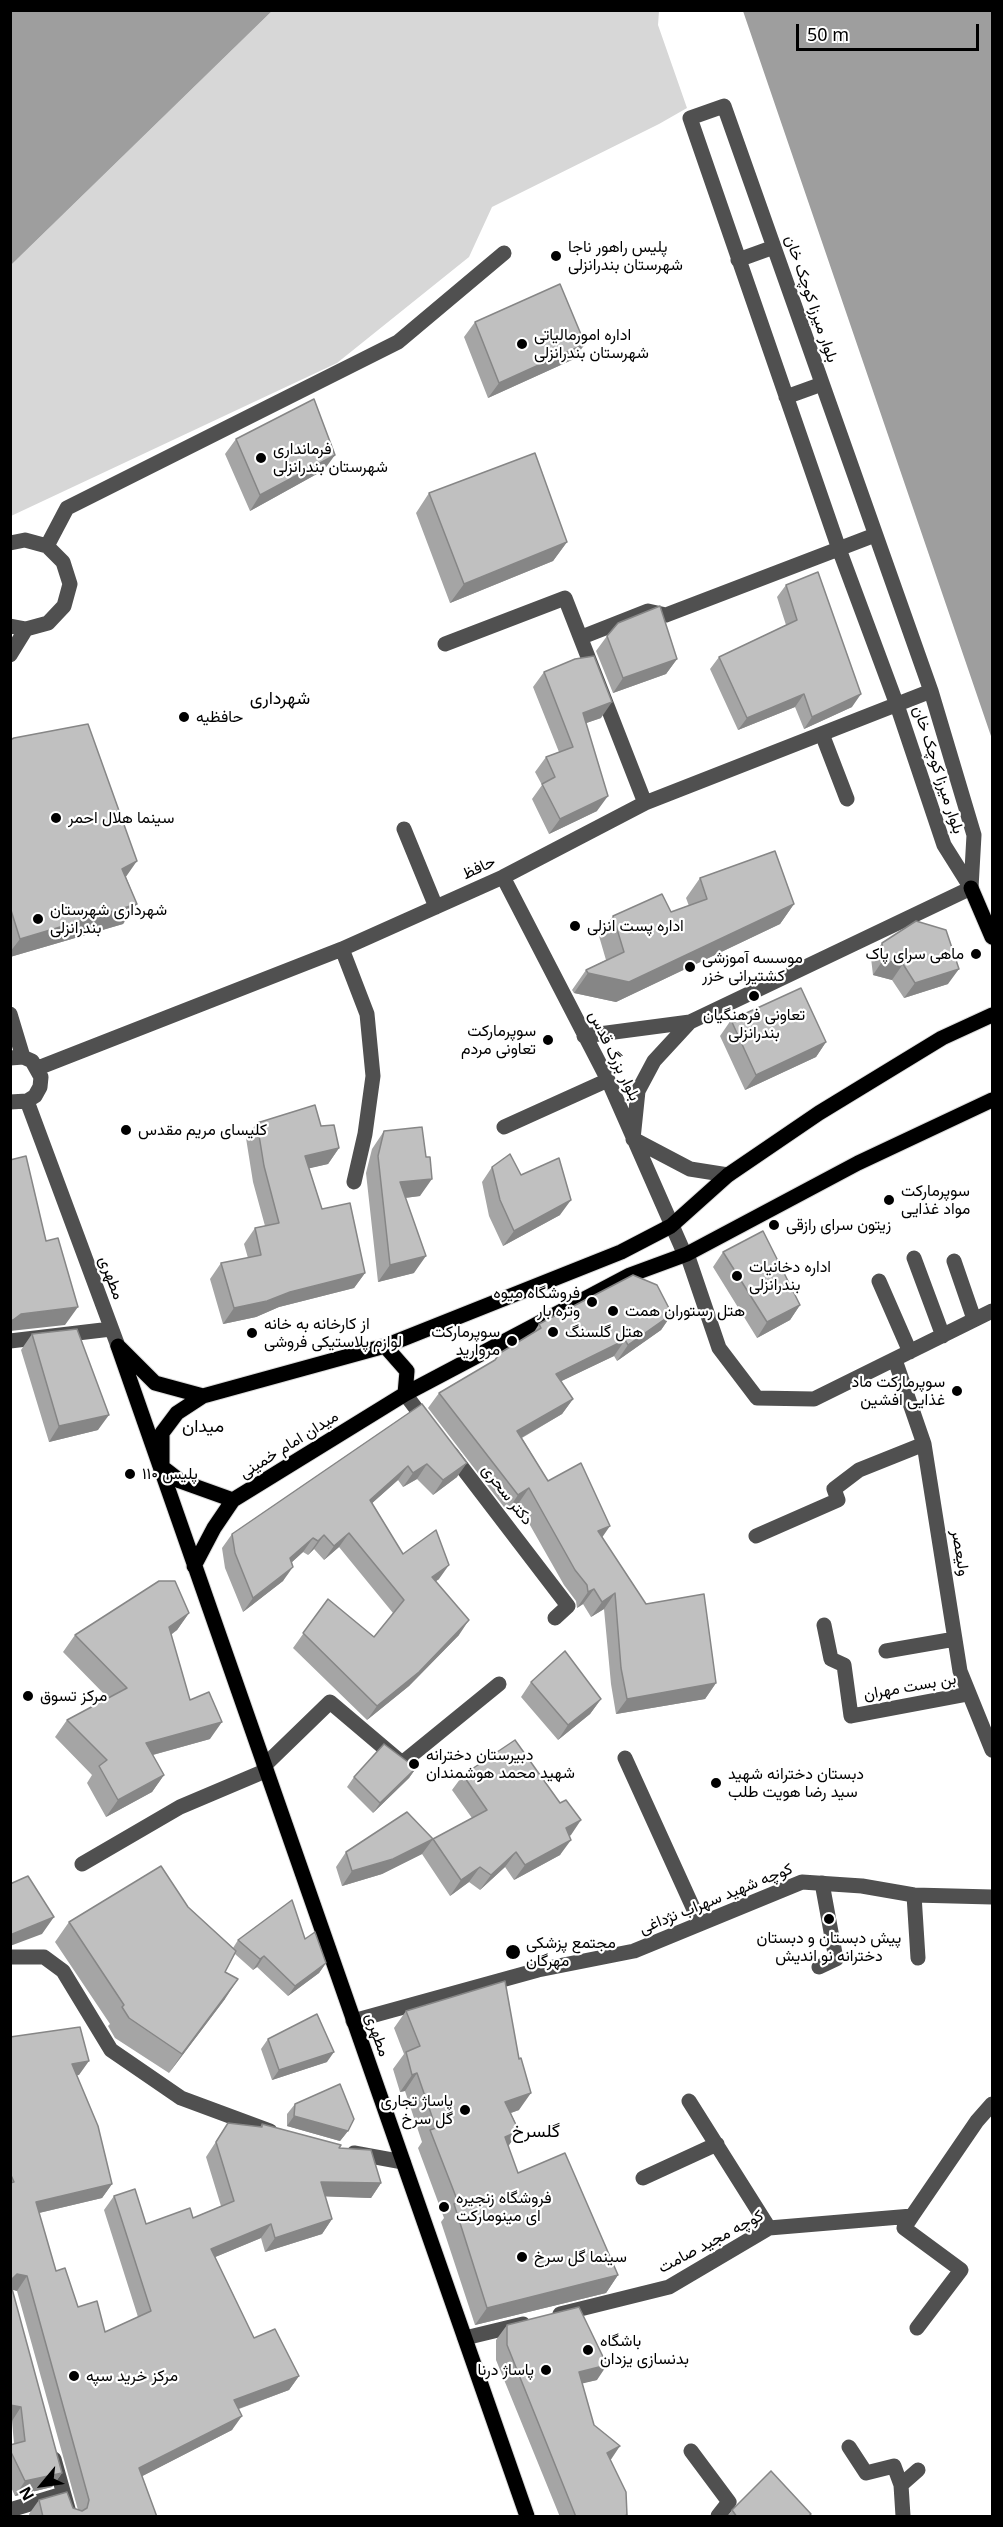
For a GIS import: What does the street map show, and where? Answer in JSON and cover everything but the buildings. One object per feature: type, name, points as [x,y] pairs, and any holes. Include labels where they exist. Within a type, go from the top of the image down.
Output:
[{"type":"main road","points":[[971,888],[993,937]]},
{"type":"main road","points":[[162,1467],[162,1433],[177,1413],[203,1396],[385,1346],[621,1252],[671,1226],[728,1175],[819,1113],[942,1038],[993,1015]]},
{"type":"main road","name":"میدان امام خمینی","points":[[162,1467],[180,1481],[233,1500],[405,1394],[630,1275],[686,1255],[858,1163],[987,1102]]},
{"type":"main road","points":[[118,1346],[155,1383],[203,1396]]},
{"type":"main road","name":"مطهری","points":[[118,1346],[527,2517]]},
{"type":"main road","points":[[385,1346],[407,1371],[405,1394]]},
{"type":"main road","points":[[194,1566],[214,1528],[233,1500]]},
{"type":"street","name":"بلوار میرزا کوچک خان","points":[[724,106],[931,691],[974,835],[971,888],[944,845],[897,705],[839,549],[690,118],[724,106]]},
{"type":"street","points":[[738,260],[774,247]]},
{"type":"street","points":[[47,546],[67,508],[399,342],[504,253]]},
{"type":"street","points":[[786,397],[822,384]]},
{"type":"street","points":[[582,637],[648,611],[666,615],[875,536]]},
{"type":"street","points":[[10,543],[25,540],[47,546],[56,553],[68,573],[68,596],[57,616],[38,627],[18,628],[10,655]]},
{"type":"street","points":[[445,644],[566,598],[645,803]]},
{"type":"street","name":"حافظ","points":[[38,1068],[342,949],[502,877],[645,803],[931,691]]},
{"type":"street","points":[[822,734],[847,799]]},
{"type":"street","points":[[404,829],[436,907]]},
{"type":"street","name":"بلوار بزرگ قدس","points":[[502,877],[608,1080],[671,1226],[686,1255],[719,1348],[757,1398],[814,1399],[895,1360]]},
{"type":"street","points":[[584,1036],[690,1022],[971,888]]},
{"type":"street","points":[[342,949],[367,1014],[373,1076],[354,1182]]},
{"type":"street","points":[[10,1014],[17,1058],[38,1068],[41,1077],[40,1087],[27,1101],[10,1102]]},
{"type":"street","points":[[690,1022],[654,1061],[638,1091],[633,1139],[690,1168],[728,1175]]},
{"type":"street","points":[[504,1127],[608,1080]]},
{"type":"street","name":"مطهری","points":[[27,1101],[118,1346]]},
{"type":"street","points":[[914,1258],[943,1336]]},
{"type":"street","points":[[954,1261],[974,1319]]},
{"type":"street","points":[[879,1281],[910,1352]]},
{"type":"street","points":[[895,1360],[993,1311]]},
{"type":"street","points":[[10,1341],[111,1329]]},
{"type":"street","name":"ولیعصر","points":[[895,1360],[924,1444],[960,1671],[993,1750]]},
{"type":"street","name":"دکتر سحری","points":[[405,1394],[568,1605],[555,1618]]},
{"type":"street","points":[[756,1536],[838,1500],[834,1489],[859,1470],[924,1444]]},
{"type":"street","name":"بن بست مهران","points":[[824,1625],[831,1659],[844,1665],[851,1716],[969,1694]]},
{"type":"street","points":[[886,1651],[955,1640]]},
{"type":"street","points":[[82,1864],[180,1807],[265,1768],[330,1702],[402,1763],[499,1684]]},
{"type":"street","points":[[625,1758],[700,1923]]},
{"type":"street","name":"کوچه شهید سهراب نژداغی","points":[[353,2021],[537,1970],[634,1952],[802,1882],[862,1886],[914,1895],[993,1897]]},
{"type":"street","points":[[819,1967],[836,1959],[822,1883]]},
{"type":"street","points":[[914,1895],[918,1958]]},
{"type":"street","points":[[10,1957],[44,1957],[63,1971],[111,2050],[181,2098],[250,2126],[288,2136]]},
{"type":"street","points":[[689,2101],[770,2228]]},
{"type":"street","points":[[917,2328],[961,2270],[904,2228],[977,2121],[993,2104]]},
{"type":"street","points":[[643,2178],[717,2144]]},
{"type":"street","points":[[339,2151],[403,2162]]},
{"type":"street","name":"کوچه مجید صامت","points":[[465,2338],[669,2287],[770,2228],[912,2216]]},
{"type":"street","points":[[849,2447],[866,2473],[894,2466],[901,2485],[903,2517]]},
{"type":"street","points":[[51,2448],[70,2517]]},
{"type":"street","points":[[691,2451],[729,2502],[718,2517]]},
{"type":"street","points":[[901,2485],[918,2470]]},
{"type":"street","points":[[10,2510],[63,2494]]},
{"type":"shaded area","points":[[11,10],[272,10],[272,11],[11,265]]},
{"type":"shaded area","points":[[272,11],[659,11],[658,25],[687,108],[492,207],[469,257],[337,363],[11,516],[11,265]]},
{"type":"shaded area","points":[[743,11],[992,11],[992,739]]},
{"type":"place","name":"پلیس راهور ناجا شهرستان بندرانزلی","points":[[556,256]]},
{"type":"place","name":"اداره امورمالیاتی شهرستان بندرانزلی","points":[[522,344]]},
{"type":"place","name":"فرمانداری شهرستان بندرانزلی","points":[[261,458]]},
{"type":"place","name":"حافظیه","points":[[184,717]]},
{"type":"place","name":"سینما هلال احمر","points":[[56,818]]},
{"type":"place","name":"شهرداری شهرستان بندرانزلی","points":[[38,919]]},
{"type":"place","name":"اداره پست انزلی","points":[[575,926]]},
{"type":"place","name":"ماهی سرای پاک","points":[[976,954]]},
{"type":"place","name":"موسسه آموزشی کشتیرانی خزر","points":[[690,967]]},
{"type":"place","name":"تعاونی فرهنگیان بندرانزلی","points":[[754,996]]},
{"type":"place","name":"سوپرمارکت تعاونی مردم","points":[[548,1040]]},
{"type":"place","name":"کلیسای مریم مقدس","points":[[126,1130]]},
{"type":"place","name":"سوپرمارکت مواد غذایی","points":[[889,1200]]},
{"type":"place","name":"زیتون سرای رازقی","points":[[774,1225]]},
{"type":"place","name":"اداره دخانیات بندرانزلی","points":[[737,1276]]},
{"type":"place","name":"فروشگاه میوه وتره بار","points":[[592,1302]]},
{"type":"place","name":"هتل رستوران همت","points":[[613,1311]]},
{"type":"place","name":"هتل گلسنگ","points":[[553,1332]]},
{"type":"place","name":"از کارخانه به خانه لوازم پلاستیکی فروشی","points":[[252,1333]]},
{"type":"place","name":"سوپرمارکت مروارید","points":[[512,1341]]},
{"type":"place","name":"سوپرمارکت ماد غذایی افشین","points":[[957,1391]]},
{"type":"place","name":"پلیس ۱۱۰","points":[[130,1474]]},
{"type":"place","name":"مرکز تسوق","points":[[28,1696]]},
{"type":"place","name":"دبیرستان دخترانه شهید محمد هوشمندان","points":[[414,1764]]},
{"type":"place","name":"دبستان دخترانه شهید سید رضا هویت طلب","points":[[716,1783]]},
{"type":"place","name":"پیش دبستان و دبستان دخترانه نو اندیش","points":[[829,1919]]},
{"type":"place","name":"مجتمع پزشکی مهرگان","points":[[513,1952]]},
{"type":"place","name":"پاساژ تجاری گل سرخ","points":[[465,2110]]},
{"type":"place","name":"فروشگاه زنجیره ای مینومارکت","points":[[444,2207]]},
{"type":"place","name":"سینما گل سرخ","points":[[522,2257]]},
{"type":"place","name":"باشگاه بدنسازی یزدان","points":[[588,2350]]},
{"type":"place","name":"پاساژ درنا","points":[[546,2370]]},
{"type":"place","name":"مرکز خرید سپه","points":[[74,2376]]},
{"type":"district","name":"شهرداری","points":[[280,699]]},
{"type":"district","name":"میدان","points":[[203,1427]]},
{"type":"district","name":"گلسرخ","points":[[536,2132]]}]
